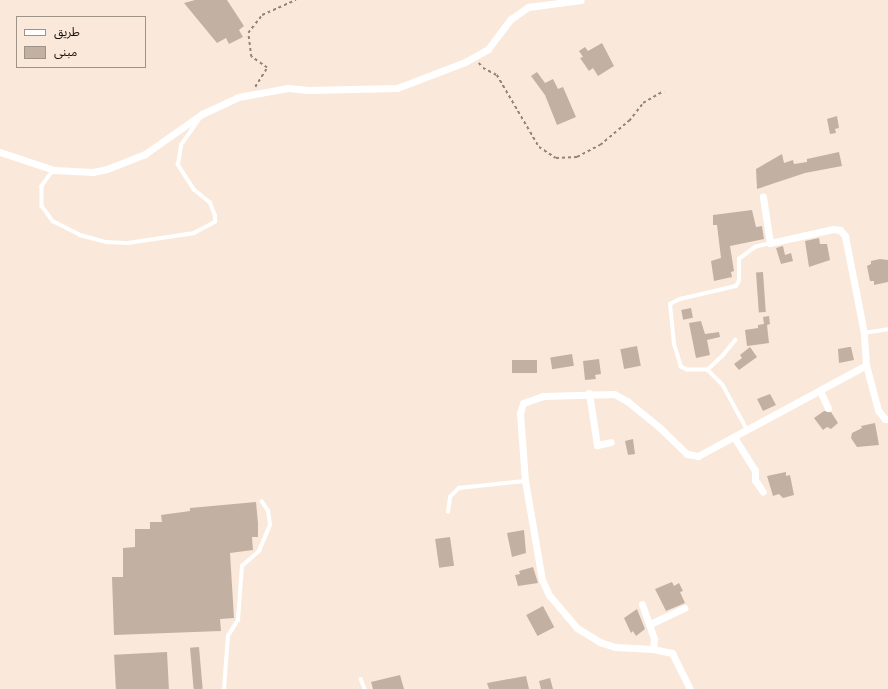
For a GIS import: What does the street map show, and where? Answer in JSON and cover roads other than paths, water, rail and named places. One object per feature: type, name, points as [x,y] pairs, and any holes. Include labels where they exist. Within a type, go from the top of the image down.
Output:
[{"type":"street","points":[[0,152],[54,170],[86,172],[107,169],[145,154],[202,114],[238,97],[251,93],[288,88],[397,88],[475,56],[488,49],[511,19],[528,7],[581,0]]},
{"type":"street","points":[[763,197],[770,243],[804,234],[833,229],[840,230],[845,236],[864,333],[866,365],[878,410],[885,419],[888,419]]},
{"type":"street","points":[[690,689],[672,653],[653,649],[615,647],[600,642],[577,628],[559,609],[542,580],[525,481],[519,424],[524,404],[543,396],[589,393],[614,394],[628,401],[693,457],[734,437],[866,365]]},
{"type":"street","points":[[820,391],[828,408]]},
{"type":"street","points":[[589,393],[597,444],[611,442]]},
{"type":"street","points":[[734,437],[755,470],[755,480],[763,492]]},
{"type":"street","points":[[642,604],[654,639],[653,649]]},
{"type":"street","points":[[650,624],[686,608]]},
{"type":"lane","points":[[54,170],[42,186],[42,206],[53,222],[80,235],[107,242],[128,243],[194,233],[214,222],[215,210],[184,178],[178,165],[178,154],[181,145],[202,114]]},
{"type":"lane","points":[[736,340],[723,356],[708,370],[686,370],[681,367],[674,344],[670,304],[680,299],[736,286],[739,281],[739,259],[755,247],[770,243]]},
{"type":"lane","points":[[864,333],[888,329]]},
{"type":"lane","points":[[708,370],[723,385],[747,429]]},
{"type":"lane","points":[[448,512],[450,497],[459,488],[525,481]]},
{"type":"lane","points":[[224,689],[228,636],[238,620],[242,566],[259,550],[270,525],[268,511],[262,502]]},
{"type":"lane","points":[[361,679],[365,689]]}]
